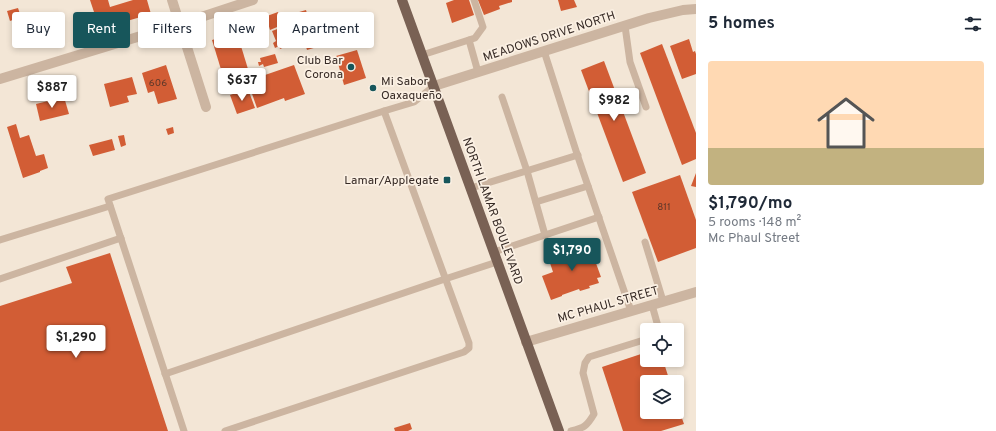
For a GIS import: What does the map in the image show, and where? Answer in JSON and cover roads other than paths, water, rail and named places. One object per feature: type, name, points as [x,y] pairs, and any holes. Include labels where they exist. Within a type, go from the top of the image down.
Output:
[{"type":"main road","name":"NORTH LAMAR BOULEVARD","points":[[404,0],[422,55],[559,431]]},
{"type":"street","points":[[172,0],[176,12]]},
{"type":"street","points":[[206,15],[253,0]]},
{"type":"street","name":"MEADOWS DRIVE NORTH","points":[[434,86],[662,14],[696,8]]},
{"type":"street","points":[[0,79],[138,37]]},
{"type":"street","points":[[188,48],[206,107]]},
{"type":"street","name":"MC PHAUL STREET","points":[[526,342],[696,292]]},
{"type":"lane","points":[[422,55],[474,38],[483,27],[474,0]]},
{"type":"lane","points":[[625,26],[630,62],[646,107]]},
{"type":"lane","points":[[469,40],[478,72]]},
{"type":"lane","points":[[544,51],[631,311]]},
{"type":"lane","points":[[184,431],[108,199],[384,110],[414,102],[434,86]]},
{"type":"lane","points":[[502,97],[527,171],[545,235]]},
{"type":"lane","points":[[225,431],[464,352],[469,348],[469,343],[384,110]]},
{"type":"lane","points":[[471,188],[578,155]]},
{"type":"lane","points":[[536,202],[588,186]]},
{"type":"lane","points":[[0,240],[110,206]]},
{"type":"lane","points":[[494,252],[599,217]]},
{"type":"lane","points":[[0,278],[121,238]]},
{"type":"lane","points":[[644,242],[663,302]]},
{"type":"lane","points":[[165,374],[497,262]]},
{"type":"lane","points":[[652,305],[657,323]]},
{"type":"lane","points":[[571,431],[583,428],[589,423],[594,414],[583,373],[585,363],[589,357],[640,341]]},
{"type":"place","name":"Club Bar Corona","points":[[351,67]]},
{"type":"place","name":"Mi Sabor Oaxaqueño","points":[[373,88]]},
{"type":"place","name":"Lamar/Applegate","points":[[447,180]]}]
